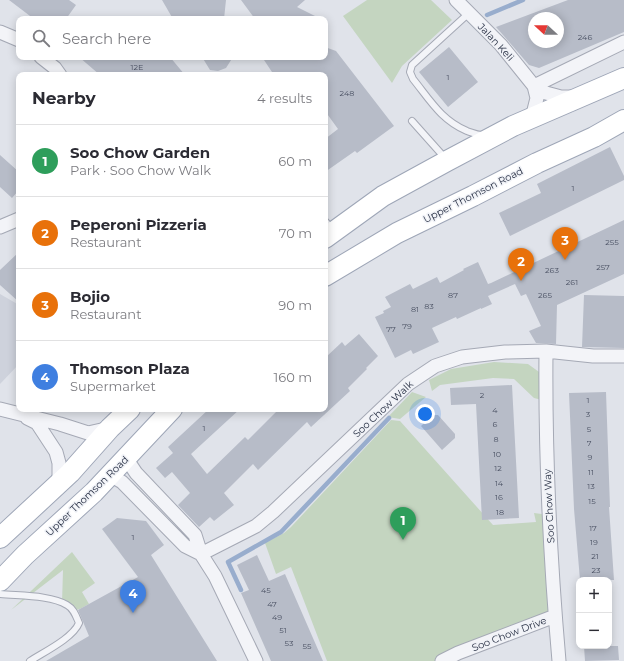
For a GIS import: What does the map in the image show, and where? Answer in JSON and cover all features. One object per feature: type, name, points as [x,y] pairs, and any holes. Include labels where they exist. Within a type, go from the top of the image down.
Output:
[{"type":"main road","points":[[328,230],[383,196],[499,134],[624,78]]},
{"type":"main road","name":"Upper Thomson Road","points":[[328,274],[397,233],[537,163],[594,137],[624,120]]},
{"type":"main road","points":[[0,538],[59,483],[127,412]]},
{"type":"main road","name":"Upper Thomson Road","points":[[0,581],[25,555],[94,492],[169,412]]},
{"type":"street","name":"Jalan Keli","points":[[456,0],[501,45],[534,86]]},
{"type":"street","points":[[0,32],[16,39]]},
{"type":"street","points":[[534,86],[624,42]]},
{"type":"street","points":[[45,60],[58,72]]},
{"type":"street","points":[[534,86],[546,93],[561,97],[579,97]]},
{"type":"street","points":[[532,118],[538,98],[534,86]]},
{"type":"street","points":[[0,227],[16,220]]},
{"type":"street","name":"Soo Chow Walk","points":[[201,554],[256,526],[408,384],[435,366],[462,357],[505,352],[546,352],[593,356],[624,356]]},
{"type":"street","name":"Soo Chow Way","points":[[546,352],[546,435],[555,616],[559,661]]},
{"type":"street","points":[[0,408],[88,433],[110,428]]},
{"type":"street","points":[[20,414],[37,423],[55,450],[59,463],[59,483]]},
{"type":"street","points":[[126,458],[136,473],[195,535],[201,554],[215,576],[256,661]]},
{"type":"street","points":[[110,474],[122,482],[185,546],[201,554]]},
{"type":"street","name":"Soo Chow Drive","points":[[442,661],[465,650],[555,616]]},
{"type":"lane","points":[[469,13],[412,65],[410,72],[413,79],[442,115],[455,126],[477,135],[499,134]]},
{"type":"lane","points":[[412,121],[447,161]]},
{"type":"lane","points":[[0,594],[53,600],[68,605],[79,623],[77,628],[69,636],[30,661]]},
{"type":"shaded area","points":[[0,294],[16,303],[16,367],[0,384]]},
{"type":"green space","points":[[367,0],[431,0],[452,20],[402,66],[392,83],[343,16]]},
{"type":"green space","points":[[494,362],[528,364],[546,377],[546,401],[534,398],[514,379],[493,378],[440,385],[432,391],[429,380],[451,369]]},
{"type":"green space","points":[[412,392],[426,397],[400,419],[388,417]]},
{"type":"green space","points":[[391,420],[400,421],[493,525],[536,522],[534,513],[549,515],[555,615],[457,651],[435,661],[327,661],[291,567],[276,574],[265,543],[284,533],[291,527]]},
{"type":"green space","points":[[72,552],[95,583],[82,592],[89,604],[75,610],[62,603],[63,570],[11,610]]},
{"type":"building","points":[[9,0],[69,0],[76,5],[68,16],[30,16]]},
{"type":"building","points":[[162,0],[226,0],[224,16],[171,16]]},
{"type":"building","points":[[241,0],[305,0],[297,7],[315,16],[253,16]]},
{"type":"building","points":[[568,0],[624,0],[624,32],[539,68],[529,65],[496,27],[528,15],[528,48],[564,48],[564,12],[536,12]]},
{"type":"building","points":[[449,47],[478,82],[448,107],[419,72]]},
{"type":"building","points":[[328,48],[336,51],[394,126],[357,153],[355,151],[328,170],[328,137],[338,129],[328,115],[328,72],[272,72],[264,60],[328,60]]},
{"type":"building","points":[[82,60],[172,60],[182,72],[96,72]]},
{"type":"building","points":[[204,60],[231,60],[226,68],[218,71],[210,70]]},
{"type":"building","points":[[610,147],[624,176],[624,180],[510,236],[499,213],[541,193],[537,184]]},
{"type":"building","points":[[0,155],[16,169],[16,193],[12,198],[0,187]]},
{"type":"building","points":[[624,220],[624,274],[557,305],[556,344],[536,343],[529,331],[541,326],[526,294],[521,296],[515,284],[488,296],[492,304],[457,319],[456,317],[432,328],[439,342],[413,354],[411,350],[395,358],[375,317],[384,313],[383,311],[391,307],[385,297],[410,284],[413,289],[437,277],[440,283],[478,262],[488,284]]},
{"type":"building","points":[[16,255],[16,299],[0,285],[0,270]]},
{"type":"building","points":[[584,295],[624,296],[624,348],[582,347]]},
{"type":"building","points":[[359,334],[378,356],[348,388],[350,391],[328,411],[328,355],[342,342],[345,346]]},
{"type":"building","points":[[512,385],[519,518],[482,520],[476,404],[451,405],[450,388]]},
{"type":"building","points":[[606,392],[609,507],[614,580],[612,580],[612,577],[580,577],[574,509],[569,393]]},
{"type":"building","points":[[206,412],[237,412],[191,454],[207,474],[245,437],[248,440],[276,412],[327,412],[311,427],[307,422],[258,470],[253,464],[224,493],[234,505],[214,521],[210,517],[199,527],[178,505],[190,493],[172,472],[165,478],[156,468],[173,453],[168,447]]},
{"type":"building","points":[[433,415],[438,415],[455,434],[455,438],[442,450],[421,426]]},
{"type":"building","points":[[117,518],[146,521],[164,545],[151,555],[217,661],[46,661],[89,636],[78,610],[138,577],[102,529]]},
{"type":"building","points":[[257,555],[269,581],[285,574],[323,661],[271,661],[241,593],[249,590],[237,565]]},
{"type":"building","points":[[612,646],[618,646],[619,660],[585,661],[584,649],[612,649]]},
{"type":"waterway","points":[[487,15],[523,0]]},
{"type":"waterway","points":[[241,590],[228,562],[281,532],[389,418]]},
{"type":"place","name":"Bojio","points":[[565,260]]},
{"type":"place","name":"Peperoni Pizzeria","points":[[521,281]]},
{"type":"place","name":"Soo Chow Garden","points":[[403,540]]},
{"type":"place","name":"Thomson Plaza","points":[[133,613]]}]
